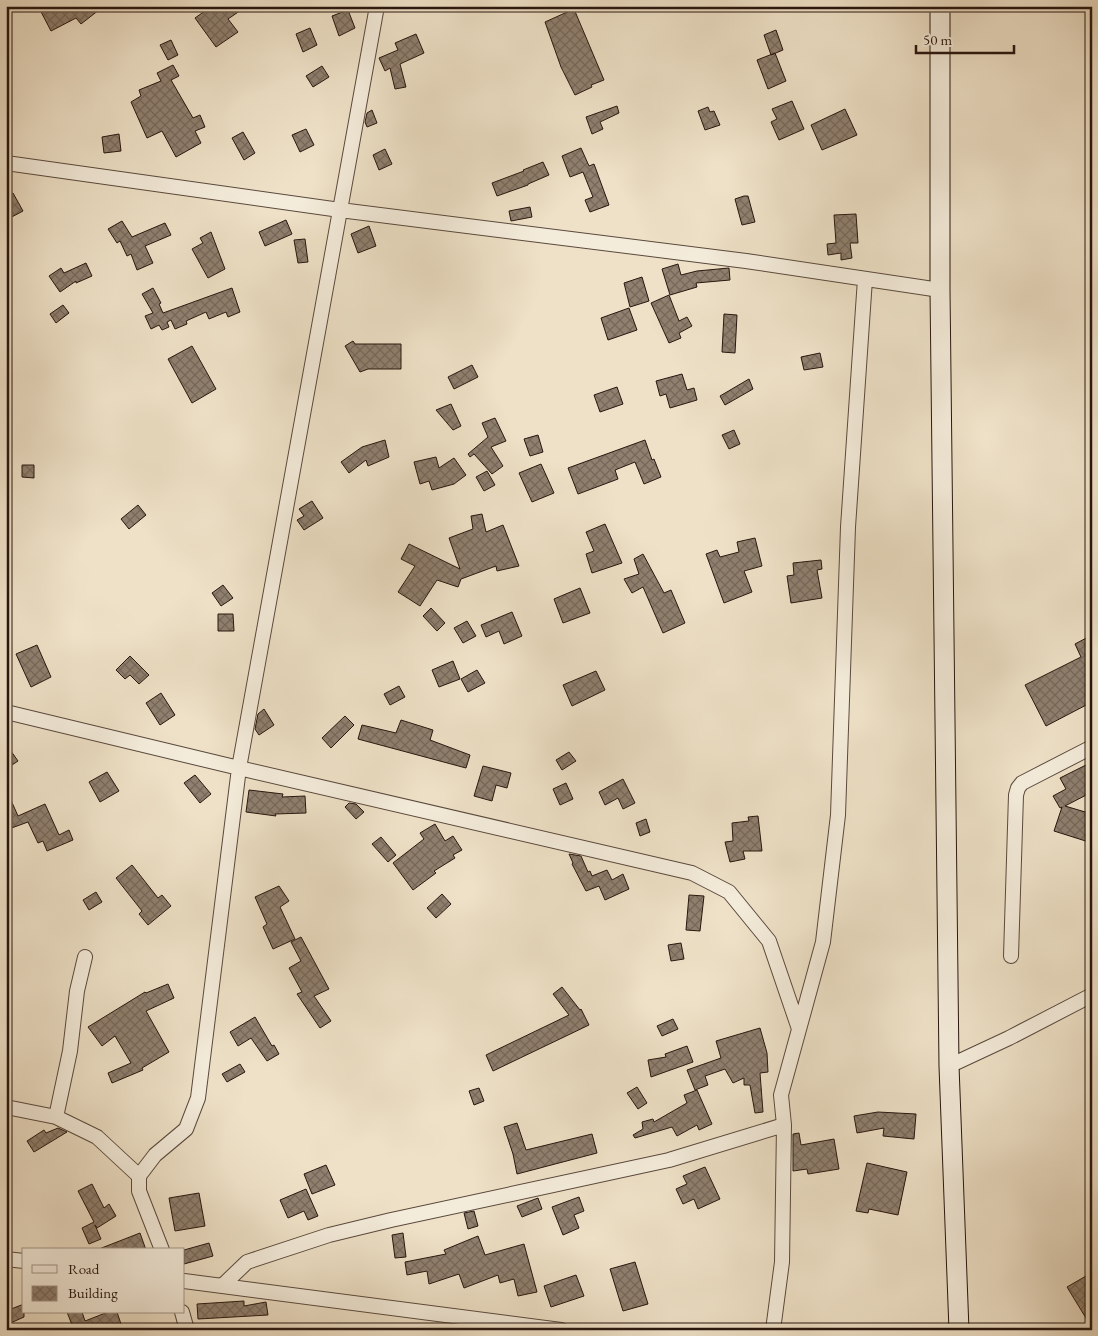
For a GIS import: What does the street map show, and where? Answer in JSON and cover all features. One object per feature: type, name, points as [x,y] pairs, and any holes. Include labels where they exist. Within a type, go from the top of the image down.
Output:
[{"type":"street","points":[[161,1248],[139,1191],[139,1176],[155,1155],[186,1129],[198,1098],[239,768],[377,6]]},
{"type":"street","points":[[940,6],[940,290],[949,1066],[959,1330]]},
{"type":"street","points":[[6,163],[340,210],[746,261],[940,290]]},
{"type":"street","points":[[773,1330],[782,1262],[784,1125],[780,1095],[823,942],[838,815],[848,527],[865,279]]},
{"type":"street","points":[[6,712],[692,874],[729,892],[769,941],[799,1029]]},
{"type":"street","points":[[1011,956],[1016,795],[1018,788],[1022,784],[1092,747]]},
{"type":"street","points":[[56,1117],[70,1051],[77,991],[85,957]]},
{"type":"street","points":[[949,1066],[1009,1038],[1092,995]]},
{"type":"street","points":[[6,1107],[56,1117],[97,1136],[139,1176]]},
{"type":"street","points":[[222,1286],[247,1262],[329,1235],[669,1160],[784,1125]]},
{"type":"street","points":[[6,1259],[22,1261]]},
{"type":"street","points":[[185,1281],[561,1330]]},
{"type":"street","points":[[183,1314],[187,1330]]},
{"type":"building","points":[[38,6],[104,6],[81,24],[76,18],[51,31]]},
{"type":"building","points":[[212,6],[247,6],[228,19],[238,32],[216,47],[195,18]]},
{"type":"building","points":[[574,9],[604,80],[591,85],[592,87],[575,95],[561,67],[545,22]]},
{"type":"building","points":[[348,10],[355,28],[339,36],[332,16]]},
{"type":"building","points":[[310,28],[317,45],[303,52],[296,34]]},
{"type":"building","points":[[776,30],[783,50],[771,55],[764,35]]},
{"type":"building","points":[[416,34],[424,53],[400,64],[406,87],[395,89],[390,68],[385,71],[379,58],[398,50],[395,43]]},
{"type":"building","points":[[171,40],[178,55],[168,60],[160,45]]},
{"type":"building","points":[[775,53],[786,81],[768,89],[757,60]]},
{"type":"building","points":[[173,65],[179,76],[171,80],[193,118],[200,115],[205,127],[195,131],[201,143],[176,157],[162,131],[147,138],[131,102],[141,96],[139,90],[161,81],[157,73]]},
{"type":"building","points":[[322,66],[329,77],[313,87],[306,76]]},
{"type":"building","points":[[792,101],[804,129],[779,140],[771,122],[777,119],[772,109]]},
{"type":"building","points":[[617,106],[619,113],[600,122],[603,129],[592,134],[586,117]]},
{"type":"building","points":[[708,107],[710,112],[714,111],[720,125],[705,130],[698,111]]},
{"type":"building","points":[[845,109],[857,135],[822,150],[811,125]]},
{"type":"building","points":[[372,110],[377,123],[367,127],[365,122],[367,113]]},
{"type":"building","points":[[306,129],[314,145],[300,152],[292,135]]},
{"type":"building","points":[[243,132],[255,153],[244,160],[232,138]]},
{"type":"building","points":[[119,134],[121,151],[104,153],[102,137]]},
{"type":"building","points":[[581,148],[589,166],[594,164],[609,205],[590,212],[585,200],[593,197],[583,172],[570,177],[562,156]]},
{"type":"building","points":[[385,149],[392,164],[379,170],[373,155]]},
{"type":"building","points":[[543,162],[549,175],[497,196],[492,183]]},
{"type":"building","points":[[13,193],[23,211],[6,220],[6,197]]},
{"type":"building","points":[[748,196],[755,222],[742,225],[735,199]]},
{"type":"building","points":[[530,207],[532,217],[511,221],[509,211]]},
{"type":"building","points":[[856,214],[858,243],[850,243],[852,258],[841,260],[841,253],[828,255],[827,244],[836,243],[834,215]]},
{"type":"building","points":[[286,220],[292,234],[265,246],[259,232]]},
{"type":"building","points":[[122,221],[132,237],[165,223],[171,235],[145,246],[153,263],[137,270],[131,254],[127,256],[120,241],[117,243],[108,229]]},
{"type":"building","points":[[369,226],[376,246],[358,253],[351,234]]},
{"type":"building","points":[[211,232],[225,269],[208,278],[192,249],[203,243],[200,238]]},
{"type":"building","points":[[305,239],[308,262],[298,263],[294,240]]},
{"type":"building","points":[[86,263],[92,276],[76,283],[76,281],[60,292],[49,276],[61,268],[64,273]]},
{"type":"building","points":[[678,264],[681,275],[697,271],[729,268],[730,280],[696,283],[697,287],[670,295],[662,269]]},
{"type":"building","points":[[642,277],[649,301],[630,307],[624,283]]},
{"type":"building","points":[[153,288],[161,303],[159,304],[163,313],[232,288],[240,312],[228,317],[226,312],[209,319],[206,312],[186,321],[187,324],[175,329],[171,320],[167,322],[169,327],[162,330],[159,325],[151,329],[145,316],[153,313],[142,294]]},
{"type":"building","points":[[669,295],[679,321],[687,317],[692,326],[679,333],[681,338],[669,343],[651,303]]},
{"type":"building","points":[[63,305],[69,313],[56,323],[50,314]]},
{"type":"building","points":[[629,308],[637,330],[608,340],[601,318]]},
{"type":"building","points":[[724,314],[737,315],[735,353],[722,352]]},
{"type":"building","points":[[353,341],[355,344],[401,344],[401,369],[368,369],[360,372],[345,346]]},
{"type":"building","points":[[192,346],[216,389],[192,403],[168,359]]},
{"type":"building","points":[[820,353],[823,367],[804,370],[801,357]]},
{"type":"building","points":[[472,365],[478,377],[454,389],[448,377]]},
{"type":"building","points":[[682,374],[687,390],[694,388],[697,400],[670,408],[666,394],[660,396],[656,381]]},
{"type":"building","points":[[749,379],[753,389],[725,405],[720,396]]},
{"type":"building","points":[[617,387],[623,404],[600,412],[594,395]]},
{"type":"building","points":[[451,404],[461,426],[453,430],[436,410]]},
{"type":"building","points":[[495,418],[506,441],[491,447],[503,466],[492,474],[474,454],[470,457],[468,454],[488,437],[482,423]]},
{"type":"building","points":[[734,430],[740,444],[729,449],[722,435]]},
{"type":"building","points":[[538,435],[543,452],[530,456],[524,439]]},
{"type":"building","points":[[385,440],[389,457],[368,466],[366,460],[349,473],[341,462],[362,447]]},
{"type":"building","points":[[645,440],[652,460],[654,459],[661,477],[644,484],[635,462],[615,470],[618,479],[578,494],[568,468]]},
{"type":"building","points":[[436,457],[439,468],[454,458],[466,475],[454,484],[432,490],[429,481],[420,484],[414,462]]},
{"type":"building","points":[[541,464],[554,493],[532,502],[519,473]]},
{"type":"building","points":[[22,465],[34,465],[34,478],[22,477]]},
{"type":"building","points":[[487,471],[495,485],[484,491],[476,477]]},
{"type":"building","points":[[312,501],[323,518],[304,530],[297,520],[304,516],[299,509]]},
{"type":"building","points":[[138,505],[146,515],[129,529],[121,519]]},
{"type":"building","points":[[482,514],[486,532],[503,525],[519,566],[497,571],[496,566],[461,579],[458,587],[437,580],[420,606],[398,592],[415,566],[401,559],[409,544],[460,569],[449,538],[473,529],[471,516]]},
{"type":"building","points":[[605,524],[622,563],[592,573],[586,554],[594,551],[586,532]]},
{"type":"building","points":[[755,538],[762,566],[744,571],[752,592],[724,603],[706,554],[717,550],[720,557],[739,552],[737,542]]},
{"type":"building","points":[[643,554],[664,593],[671,590],[685,623],[663,633],[643,587],[632,593],[624,579],[639,574],[634,559]]},
{"type":"building","points":[[821,560],[822,569],[817,570],[822,598],[791,603],[787,576],[794,575],[793,563]]},
{"type":"building","points":[[223,585],[233,598],[221,606],[212,593]]},
{"type":"building","points":[[580,588],[590,613],[563,623],[554,599]]},
{"type":"building","points":[[431,608],[445,623],[437,631],[423,616]]},
{"type":"building","points":[[512,612],[522,636],[504,644],[499,631],[486,637],[481,625]]},
{"type":"building","points":[[218,614],[233,614],[234,631],[218,631]]},
{"type":"building","points":[[467,621],[476,636],[463,643],[454,628]]},
{"type":"building","points":[[1092,635],[1092,702],[1046,726],[1025,685],[1081,657],[1075,644]]},
{"type":"building","points":[[37,645],[51,677],[31,687],[16,654]]},
{"type":"building","points":[[130,656],[149,675],[139,684],[130,675],[125,679],[116,670]]},
{"type":"building","points":[[453,661],[460,679],[439,687],[432,670]]},
{"type":"building","points":[[477,670],[485,683],[468,692],[461,679]]},
{"type":"building","points":[[596,671],[605,690],[572,706],[563,685]]},
{"type":"building","points":[[399,686],[405,697],[390,705],[384,694]]},
{"type":"building","points":[[161,693],[175,715],[160,725],[146,703]]},
{"type":"building","points":[[264,709],[274,725],[259,735],[255,729],[258,714]]},
{"type":"building","points":[[345,716],[354,725],[331,748],[322,738]]},
{"type":"building","points":[[401,720],[433,730],[430,740],[470,755],[466,768],[358,739],[362,725],[396,733]]},
{"type":"building","points":[[6,744],[18,761],[6,769]]},
{"type":"building","points":[[569,752],[576,761],[562,770],[556,760]]},
{"type":"building","points":[[1092,762],[1092,792],[1065,806],[1092,814],[1092,843],[1054,831],[1062,807],[1060,808],[1053,796],[1066,789],[1060,778]]},
{"type":"building","points":[[483,766],[511,773],[507,788],[496,785],[492,801],[474,796]]},
{"type":"building","points":[[107,772],[119,791],[100,802],[89,782]]},
{"type":"building","points":[[195,775],[211,794],[200,803],[184,783]]},
{"type":"building","points":[[623,779],[635,803],[623,809],[618,798],[605,805],[599,792]]},
{"type":"building","points":[[566,783],[573,799],[560,805],[553,789]]},
{"type":"building","points":[[6,789],[18,816],[45,804],[59,835],[69,830],[73,840],[47,851],[43,841],[38,843],[28,822],[6,830]]},
{"type":"building","points":[[249,790],[283,794],[282,797],[305,796],[306,813],[275,814],[276,816],[246,812]]},
{"type":"building","points":[[349,803],[356,804],[364,812],[356,819],[345,807]]},
{"type":"building","points":[[758,816],[762,851],[743,851],[745,859],[730,862],[725,842],[733,841],[732,823],[749,821],[748,817]]},
{"type":"building","points":[[646,819],[650,832],[640,836],[636,823]]},
{"type":"building","points":[[435,824],[445,841],[453,836],[462,850],[453,855],[455,858],[434,871],[436,873],[413,890],[393,863],[424,839],[420,833]]},
{"type":"building","points":[[381,837],[396,855],[388,862],[372,844]]},
{"type":"building","points":[[569,854],[581,856],[588,872],[590,871],[592,876],[607,870],[612,880],[623,874],[629,889],[605,900],[599,886],[586,891]]},
{"type":"building","points":[[132,865],[158,898],[162,895],[171,906],[148,925],[139,914],[142,911],[116,878]]},
{"type":"building","points":[[279,886],[289,901],[280,907],[295,939],[273,949],[263,927],[267,924],[255,897]]},
{"type":"building","points":[[96,892],[102,902],[89,910],[83,900]]},
{"type":"building","points":[[442,894],[451,904],[436,918],[427,908]]},
{"type":"building","points":[[689,895],[704,896],[700,931],[686,930]]},
{"type":"building","points":[[301,937],[329,989],[314,996],[331,1021],[320,1028],[297,994],[302,992],[289,968],[301,961],[291,942]]},
{"type":"building","points":[[681,943],[684,959],[671,961],[668,945]]},
{"type":"building","points":[[168,984],[174,998],[146,1011],[169,1052],[142,1068],[143,1070],[112,1083],[108,1073],[131,1063],[115,1036],[102,1046],[88,1027],[145,992]]},
{"type":"building","points":[[562,987],[581,1009],[589,1025],[493,1071],[486,1055],[569,1015],[553,994]]},
{"type":"building","points":[[255,1017],[272,1046],[274,1045],[279,1054],[267,1061],[251,1038],[238,1046],[230,1032]]},
{"type":"building","points":[[673,1019],[678,1029],[662,1036],[657,1026]]},
{"type":"building","points":[[760,1028],[767,1053],[768,1072],[760,1073],[763,1112],[755,1113],[750,1085],[744,1085],[744,1078],[733,1083],[725,1069],[705,1076],[708,1085],[695,1090],[687,1070],[721,1058],[716,1041]]},
{"type":"building","points":[[687,1046],[693,1062],[651,1077],[648,1060],[666,1057],[665,1054]]},
{"type":"building","points":[[240,1064],[245,1072],[227,1082],[222,1074]]},
{"type":"building","points":[[637,1087],[647,1103],[638,1109],[627,1093]]},
{"type":"building","points":[[479,1088],[484,1101],[474,1105],[469,1091]]},
{"type":"building","points":[[697,1090],[712,1124],[699,1130],[697,1125],[677,1136],[672,1127],[635,1138],[633,1135],[643,1129],[642,1122],[653,1119],[654,1122],[687,1103],[684,1095]]},
{"type":"building","points":[[878,1112],[916,1114],[914,1139],[883,1136],[884,1128],[857,1133],[854,1116]]},
{"type":"building","points":[[517,1123],[526,1150],[592,1134],[597,1153],[517,1174],[504,1127]]},
{"type":"building","points":[[58,1128],[67,1132],[34,1152],[27,1141],[44,1130],[46,1133]]},
{"type":"building","points":[[799,1133],[801,1145],[834,1139],[839,1169],[808,1174],[807,1169],[793,1171],[793,1134]]},
{"type":"building","points":[[867,1163],[907,1172],[898,1215],[869,1209],[868,1213],[856,1211]]},
{"type":"building","points":[[326,1165],[335,1185],[312,1194],[304,1174]]},
{"type":"building","points":[[705,1167],[720,1199],[698,1209],[694,1199],[683,1204],[676,1189],[687,1184],[683,1176]]},
{"type":"building","points":[[92,1184],[104,1208],[109,1204],[116,1216],[97,1228],[95,1225],[101,1239],[89,1244],[82,1228],[94,1222],[78,1191]]},
{"type":"building","points":[[306,1189],[318,1216],[308,1220],[304,1211],[288,1218],[280,1200]]},
{"type":"building","points":[[199,1193],[205,1226],[175,1231],[169,1198]]},
{"type":"building","points":[[579,1197],[584,1211],[574,1215],[579,1228],[563,1235],[552,1207]]},
{"type":"building","points":[[538,1198],[542,1209],[522,1217],[517,1206]]},
{"type":"building","points":[[474,1211],[478,1226],[468,1229],[464,1213]]},
{"type":"building","points":[[140,1233],[145,1248],[102,1248]]},
{"type":"building","points":[[403,1233],[406,1257],[395,1258],[392,1235]]},
{"type":"building","points":[[478,1236],[485,1255],[524,1244],[537,1292],[518,1296],[514,1279],[500,1283],[498,1275],[464,1288],[459,1274],[429,1284],[427,1271],[407,1275],[405,1262],[446,1254],[444,1250]]},
{"type":"building","points":[[209,1243],[213,1256],[185,1264],[185,1250]]},
{"type":"building","points":[[635,1262],[648,1304],[623,1311],[610,1269]]},
{"type":"building","points":[[576,1275],[584,1296],[551,1307],[544,1286]]},
{"type":"building","points":[[1086,1276],[1092,1284],[1092,1328],[1067,1287]]},
{"type":"building","points":[[244,1301],[244,1306],[266,1302],[268,1315],[198,1319],[197,1304]]},
{"type":"building","points":[[22,1305],[24,1317],[6,1325],[6,1311]]},
{"type":"building","points":[[68,1314],[83,1314],[85,1321],[103,1314],[118,1314],[123,1330],[63,1330],[63,1328],[72,1325]]}]
